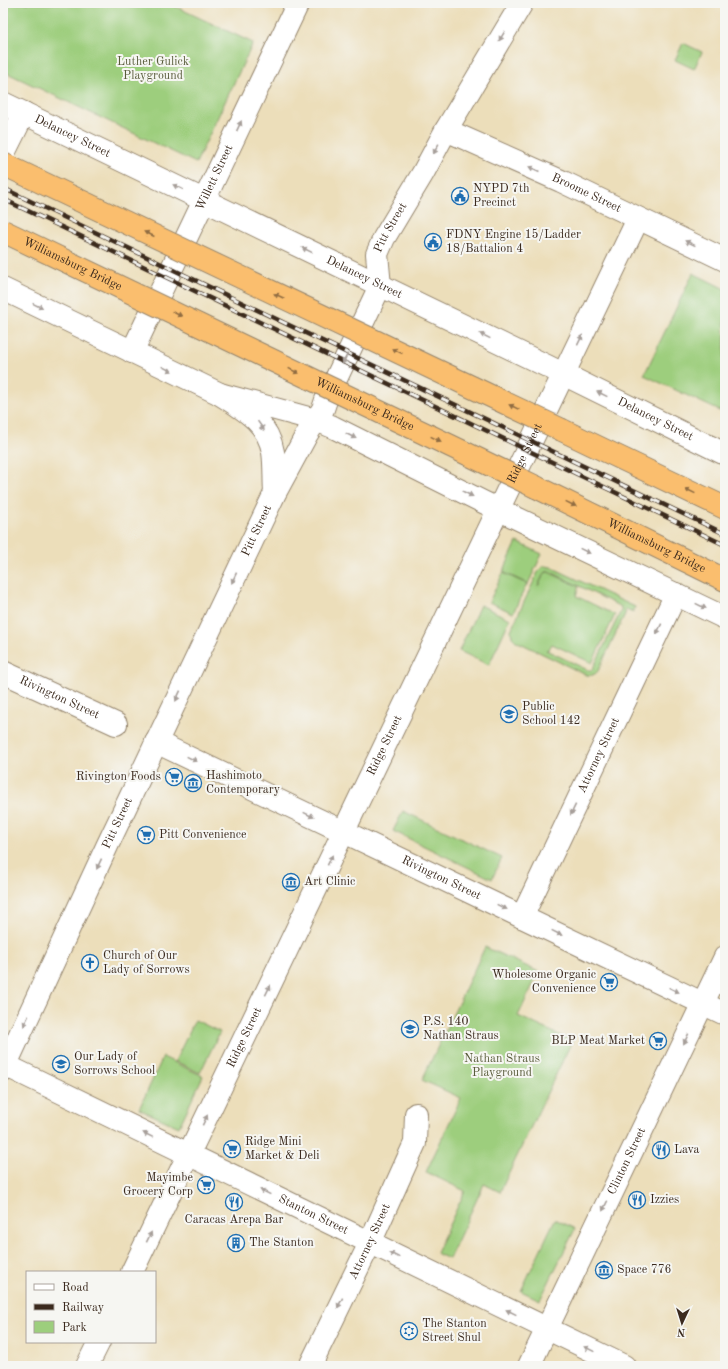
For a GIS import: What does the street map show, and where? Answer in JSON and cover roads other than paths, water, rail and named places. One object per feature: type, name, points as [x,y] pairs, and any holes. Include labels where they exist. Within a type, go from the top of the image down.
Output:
[{"type":"highway","points":[[3,164],[725,508]]},
{"type":"highway","name":"Williamsburg Bridge","points":[[3,230],[536,487],[725,580]]},
{"type":"street","name":"Willett Street","points":[[132,352],[298,3]]},
{"type":"street","name":"Pitt Street","points":[[4,1067],[156,742],[275,493],[306,434],[323,408],[380,286],[377,254],[382,243],[446,130],[522,3]]},
{"type":"street","name":"Delancey Street","points":[[3,103],[547,366],[725,454]]},
{"type":"street","points":[[3,155],[24,113]]},
{"type":"street","name":"Broome Street","points":[[446,130],[561,181],[725,260]]},
{"type":"street","name":"Ridge Street","points":[[132,1271],[638,219]]},
{"type":"street","points":[[3,289],[220,394],[249,413],[259,421],[265,431],[273,451],[275,493]]},
{"type":"street","points":[[220,394],[316,420],[332,427],[499,510],[725,618]]},
{"type":"street","name":"Attorney Street","points":[[522,916],[676,594]]},
{"type":"street","name":"Rivington Street","points":[[3,672],[116,724]]},
{"type":"street","name":"Rivington Street","points":[[156,742],[725,1014]]},
{"type":"street","name":"Clinton Street","points":[[529,1366],[725,957]]},
{"type":"street","name":"Stanton Street","points":[[4,1067],[188,1154],[624,1366]]},
{"type":"street","name":"Attorney Street","points":[[310,1366],[370,1243],[415,1143],[416,1114]]},
{"type":"street","points":[[87,1366],[98,1343]]},
{"type":"railway","points":[[3,188],[725,534]]},
{"type":"railway","points":[[3,199],[725,545]]},
{"type":"place","name":"NYPD 7th Precinct","points":[[460,196]]},
{"type":"place","name":"FDNY Engine 15/Ladder 18/Battalion 4","points":[[433,242]]},
{"type":"place","name":"Public School 142","points":[[509,714]]},
{"type":"place","name":"Rivington Foods","points":[[174,777]]},
{"type":"place","name":"Hashimoto Contemporary","points":[[193,783]]},
{"type":"place","name":"Pitt Convenience","points":[[146,835]]},
{"type":"place","name":"Art Clinic","points":[[291,882]]},
{"type":"place","name":"Church of Our Lady of Sorrows","points":[[90,963]]},
{"type":"place","name":"Wholesome Organic Convenience","points":[[609,982]]},
{"type":"place","name":"P.S. 140 Nathan Straus","points":[[410,1029]]},
{"type":"place","name":"BLP Meat Market","points":[[658,1041]]},
{"type":"place","name":"Our Lady of Sorrows School","points":[[61,1064]]},
{"type":"place","name":"Ridge Mini Market & Deli","points":[[232,1149]]},
{"type":"place","name":"Lava","points":[[661,1150]]},
{"type":"place","name":"Mayimbe Grocery Corp","points":[[206,1185]]},
{"type":"place","name":"Izzies","points":[[637,1200]]},
{"type":"place","name":"Caracas Arepa Bar","points":[[234,1202]]},
{"type":"place","name":"The Stanton","points":[[236,1243]]},
{"type":"place","name":"Space 776","points":[[604,1270]]},
{"type":"place","name":"The Stanton Street Shul","points":[[409,1331]]},
{"type":"park label","name":"Luther Gulick Playground","points":[[153,69]]},
{"type":"park label","name":"Nathan Straus Playground","points":[[502,1066]]}]
